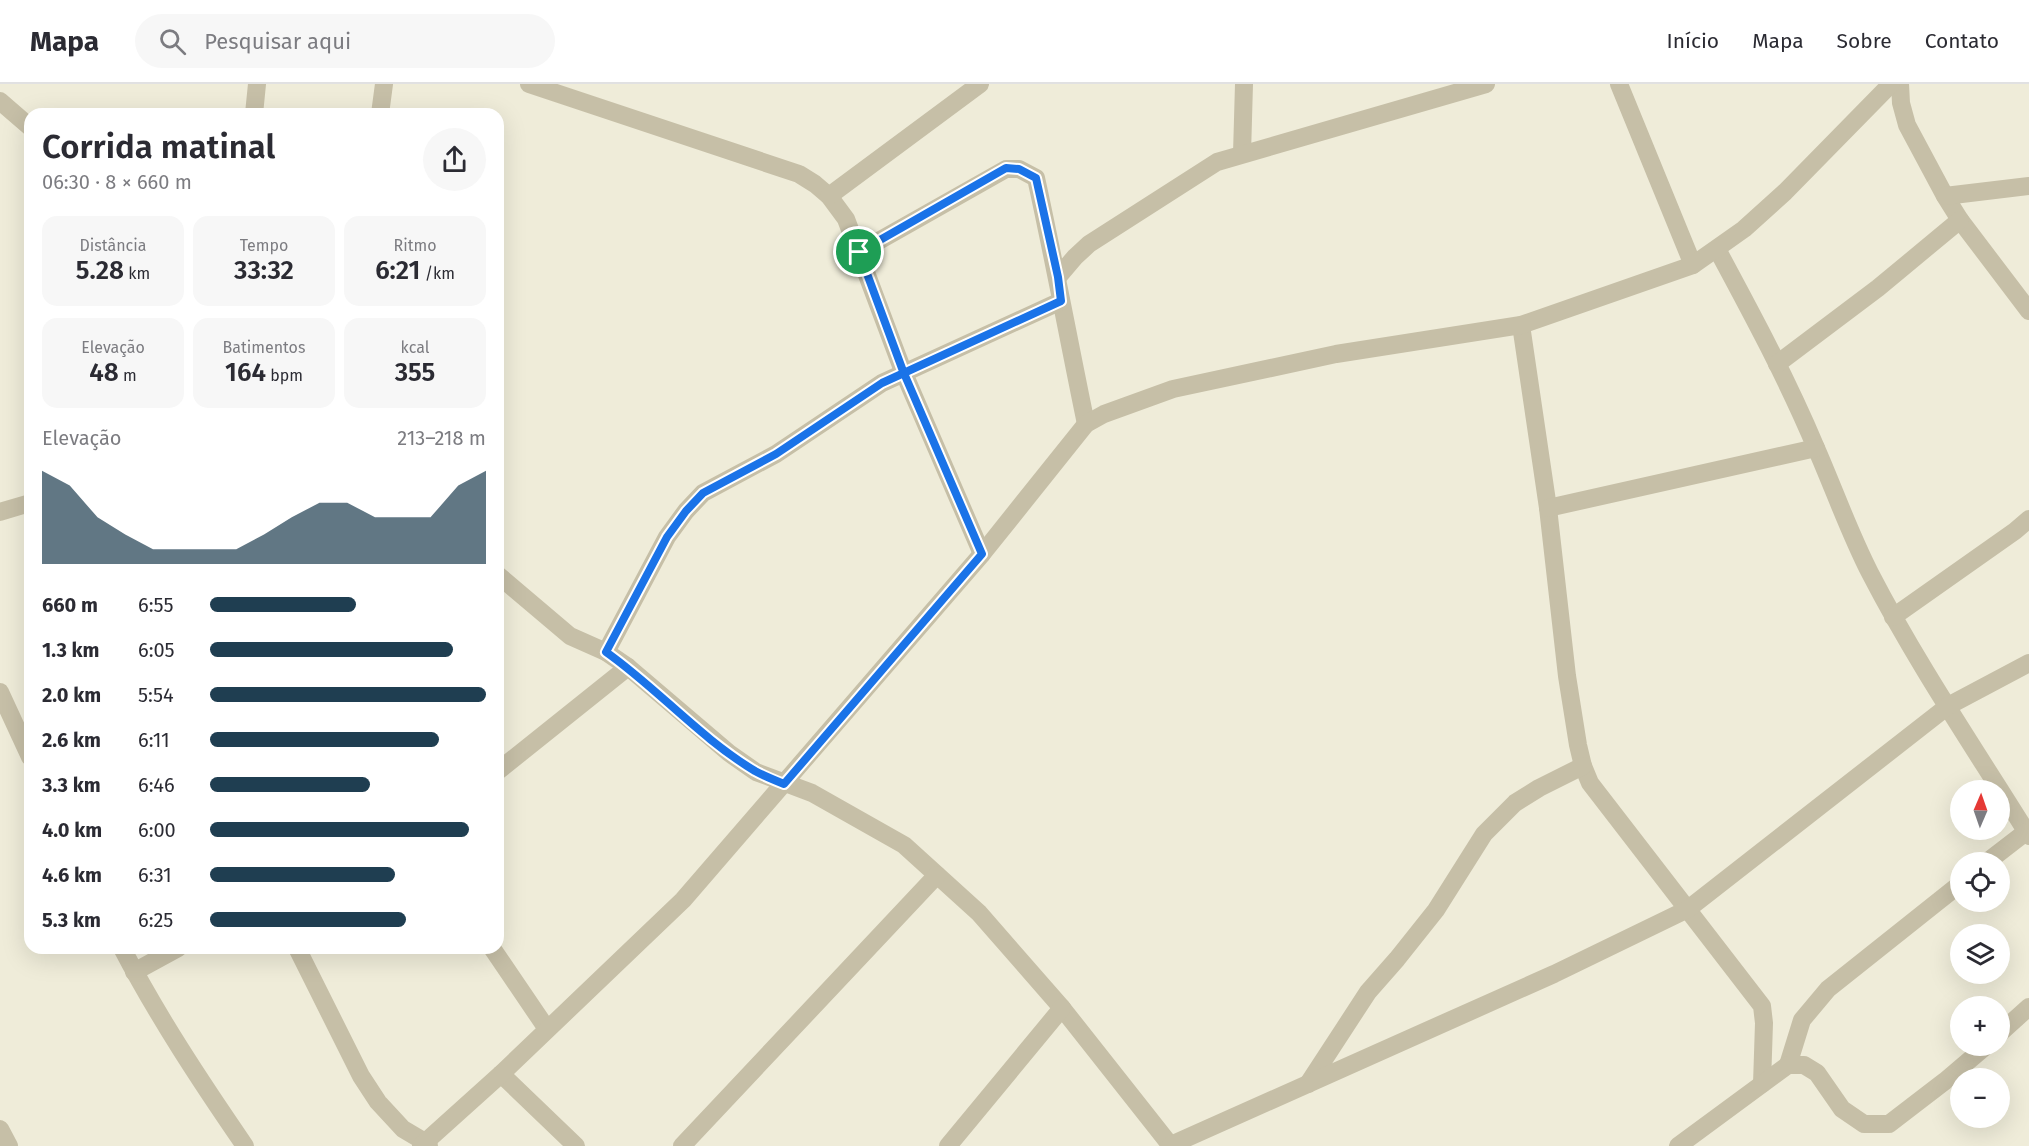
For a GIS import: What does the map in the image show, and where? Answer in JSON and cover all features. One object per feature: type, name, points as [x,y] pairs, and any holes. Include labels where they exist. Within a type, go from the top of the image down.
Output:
[{"type":"street","points":[[254,108],[256,84]]},
{"type":"street","points":[[381,108],[384,84]]},
{"type":"street","points":[[529,84],[799,174],[829,196],[846,219],[903,371],[982,554]]},
{"type":"street","points":[[829,196],[980,84]]},
{"type":"street","points":[[1242,154],[1244,84]]},
{"type":"street","points":[[1058,277],[1074,257],[1089,244],[1217,162],[1486,84]]},
{"type":"street","points":[[1619,84],[1693,265]]},
{"type":"street","points":[[300,954],[361,1076],[378,1102],[403,1129],[425,1145],[683,900],[982,554],[1086,424],[1104,414],[1173,388],[1336,354],[1521,325],[1693,265],[1744,229],[1785,192],[1891,84]]},
{"type":"street","points":[[1900,84],[1900,103],[1907,125],[1945,196],[1960,220],[2029,312]]},
{"type":"street","points":[[0,101],[24,122]]},
{"type":"street","points":[[859,252],[1006,168],[1019,169],[1036,178],[1058,277],[1086,424]]},
{"type":"street","points":[[1945,196],[2029,186]]},
{"type":"street","points":[[1778,364],[1878,288],[1960,220]]},
{"type":"street","points":[[1717,249],[1778,364],[1851,534],[1893,617],[2028,834],[2002,852]]},
{"type":"street","points":[[606,652],[667,537],[703,493],[776,454],[840,412],[864,393],[903,371],[1061,301]]},
{"type":"street","points":[[1521,325],[1548,508],[1566,676],[1583,766],[1590,783],[1762,1006],[1764,1023],[1762,1084]]},
{"type":"street","points":[[1548,508],[1816,448]]},
{"type":"street","points":[[0,512],[24,505]]},
{"type":"street","points":[[1893,617],[2029,519]]},
{"type":"street","points":[[504,580],[570,636],[606,652],[628,667],[729,753],[756,772],[812,793],[904,845],[979,913],[1062,1008],[1171,1146],[1554,974],[1688,909],[1948,706],[2029,663]]},
{"type":"street","points":[[504,766],[628,667]]},
{"type":"street","points":[[0,693],[24,744]]},
{"type":"street","points":[[1308,1084],[1368,992],[1436,910],[1484,834],[1515,804],[1539,788],[1583,766]]},
{"type":"street","points":[[682,1146],[937,875]]},
{"type":"street","points":[[1788,1065],[1802,1020],[1828,989],[1950,892]]},
{"type":"street","points":[[125,954],[200,1080],[244,1146]]},
{"type":"street","points":[[134,972],[167,954]]},
{"type":"street","points":[[496,954],[547,1029]]},
{"type":"street","points":[[2010,1024],[2029,1007]]},
{"type":"street","points":[[948,1146],[1062,1008]]},
{"type":"street","points":[[1678,1146],[1788,1065],[1804,1065],[1817,1073],[1842,1110],[1864,1124],[1889,1124],[1945,1082],[1975,1056]]},
{"type":"street","points":[[501,1074],[576,1146]]},
{"type":"street","points":[[0,1129],[9,1146]]},
{"type":"route","points":[[859,252],[903,371],[982,554],[784,784],[756,772],[729,753],[628,667],[606,652],[667,537],[703,493],[776,454],[840,412],[864,393],[903,371],[1061,301],[1058,277],[1036,178],[1019,169],[1006,168],[859,252]]}]
